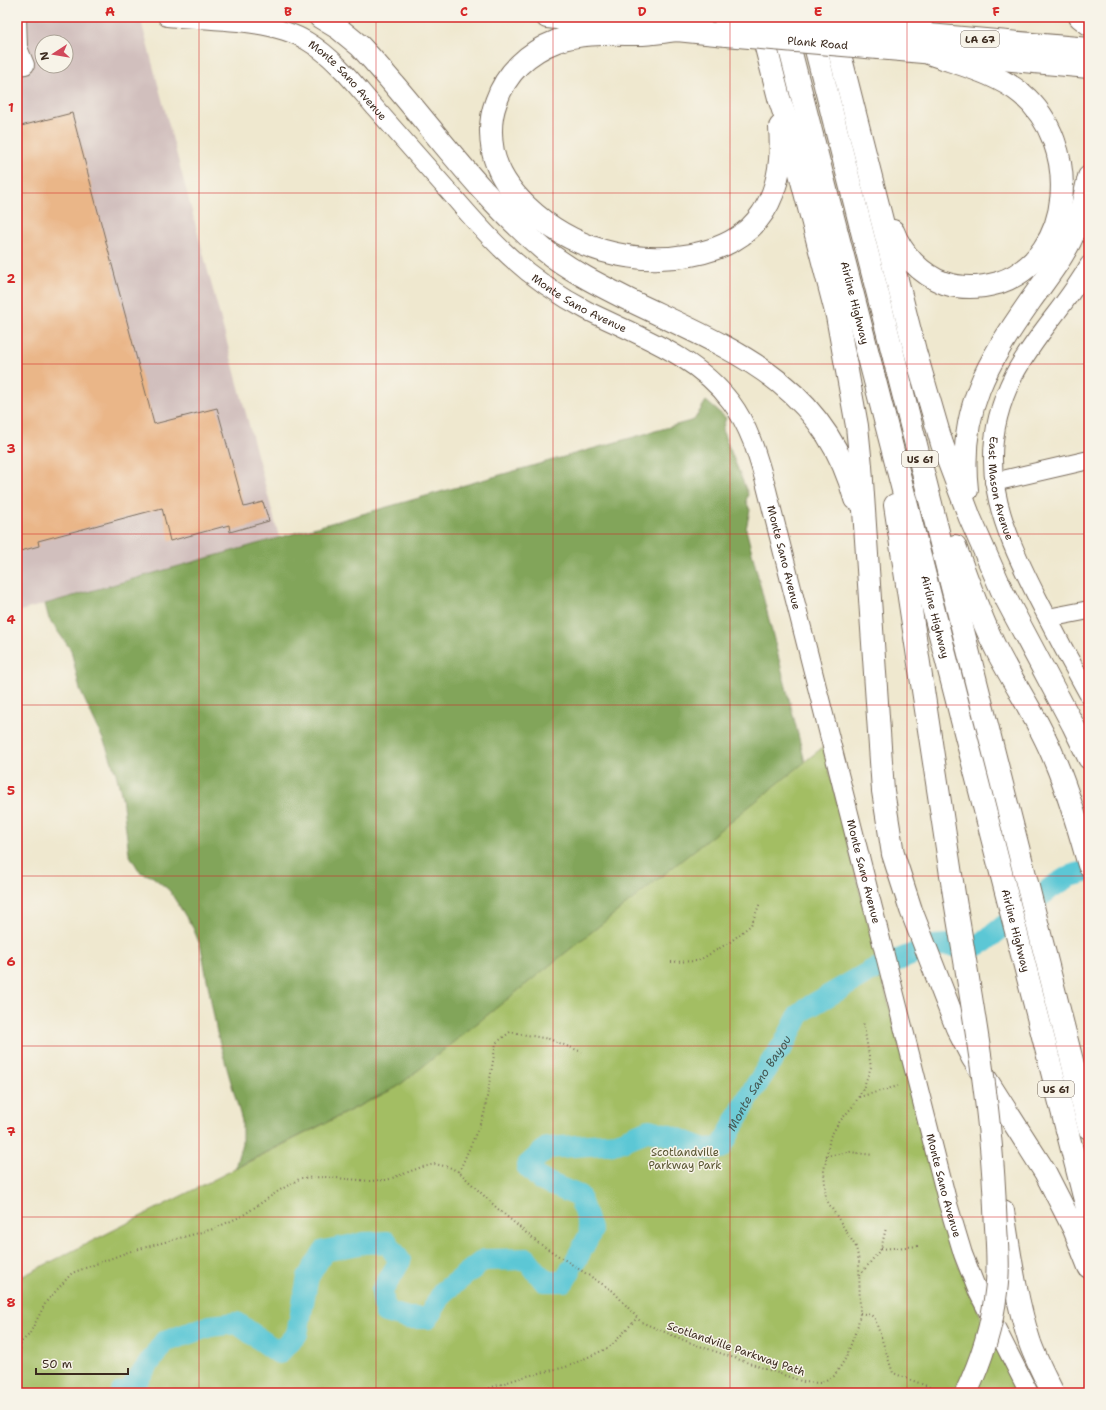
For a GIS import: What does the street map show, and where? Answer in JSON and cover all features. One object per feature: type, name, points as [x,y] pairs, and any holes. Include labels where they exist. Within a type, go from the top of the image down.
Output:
[{"type":"main road","points":[[320,17],[338,28],[360,46],[496,204],[545,250],[596,284],[739,354],[770,374],[792,392],[813,415],[833,444],[848,477],[857,508],[864,522]]},
{"type":"main road","name":"Plank Road","points":[[547,17],[679,30],[724,23],[875,39],[1089,48]]},
{"type":"main road","points":[[758,17],[803,182],[846,359],[861,466],[883,791],[893,854],[911,910],[958,1028],[972,1057],[1026,1138],[1054,1188],[1074,1229],[1089,1267]]},
{"type":"main road","name":"Airline Highway","points":[[782,17],[1089,1216]]},
{"type":"main road","name":"Airline Highway","points":[[808,17],[1089,1128]]},
{"type":"main road","points":[[831,17],[928,398],[942,444],[970,518],[1003,593],[1089,758]]},
{"type":"main road","points":[[875,39],[891,23],[923,17]]},
{"type":"main road","points":[[1080,17],[1089,24]]},
{"type":"main road","points":[[679,30],[640,34],[605,34],[568,38],[548,45],[531,55],[507,79],[498,96],[492,114],[491,135],[496,163],[505,182],[518,198],[550,227],[573,240],[597,250],[642,258],[682,256],[710,250],[730,242],[743,234],[757,220],[767,205],[776,184],[781,149],[779,98]]},
{"type":"main road","name":"Plank Road","points":[[875,39],[931,54],[1089,67]]},
{"type":"main road","points":[[882,220],[892,227],[896,239],[907,256],[921,271],[950,285],[970,288],[992,285],[1003,281],[1028,266],[1043,249],[1053,231],[1060,212],[1063,179],[1060,158],[1049,127],[1036,109],[1021,94],[992,76],[931,54]]},
{"type":"main road","points":[[970,518],[966,480],[965,449],[968,422],[976,394],[995,353],[1068,246],[1077,224],[1089,177]]},
{"type":"main road","points":[[911,424],[936,483],[951,533],[979,610],[997,651],[1049,747],[1077,822],[1089,865]]},
{"type":"main road","points":[[902,482],[894,499],[993,1157],[1021,1310],[1030,1343],[1053,1393]]},
{"type":"main road","points":[[966,1393],[981,1359],[996,1291],[998,1266],[993,1157]]},
{"type":"street","points":[[17,17],[18,48],[25,65],[17,66]]},
{"type":"street","name":"Monte Sano Avenue","points":[[167,17],[271,27],[295,35],[319,49],[346,73],[488,236],[528,273],[571,302],[692,364],[715,383],[731,402],[748,431],[760,466],[900,1018],[948,1204],[963,1254],[987,1311],[1029,1393]]},
{"type":"street","name":"East Mason Avenue","points":[[1089,265],[1019,367],[1007,390],[996,431],[993,458],[994,482],[1000,511],[1007,534],[1048,618],[1089,695]]},
{"type":"street","points":[[994,482],[1089,460]]},
{"type":"street","points":[[1048,618],[1089,610]]},
{"type":"path","points":[[671,962],[698,962],[730,942],[751,925],[760,903]]},
{"type":"path","name":"Scotlandville Parkway Path","points":[[17,1381],[21,1342],[29,1335],[46,1302],[72,1273],[128,1252],[213,1230],[242,1216],[280,1190],[301,1178],[325,1177],[370,1181],[387,1180],[419,1168],[435,1164],[449,1167],[459,1172],[498,1209],[537,1242],[613,1291],[637,1319],[660,1331],[691,1344],[812,1384],[827,1381],[839,1370],[846,1358],[860,1314],[859,1261],[856,1247],[826,1199],[824,1171],[830,1137],[858,1097],[871,1067],[863,1021]]},
{"type":"path","points":[[459,1172],[484,1115],[496,1042],[510,1032],[549,1039],[582,1052]]},
{"type":"path","points":[[858,1097],[898,1086]]},
{"type":"path","points":[[826,1156],[850,1152],[873,1155]]},
{"type":"path","points":[[859,1276],[881,1249],[886,1228]]},
{"type":"path","points":[[881,1249],[919,1246]]},
{"type":"path","points":[[860,1314],[871,1315],[875,1319],[893,1373],[945,1393]]},
{"type":"path","points":[[474,1393],[523,1377],[566,1367],[606,1350],[637,1319]]},
{"type":"shaded area","points":[[17,17],[140,17],[279,537],[17,612]]},
{"type":"green space","points":[[706,401],[726,418],[722,430],[748,494],[746,501],[750,510],[746,529],[805,762],[397,1087],[235,1168],[242,1143],[242,1121],[217,1033],[201,947],[193,928],[169,890],[153,877],[140,872],[129,854],[122,797],[116,773],[106,746],[80,690],[71,650],[49,619],[45,604],[694,420]]},
{"type":"green space","name":"Scotlandville Parkway Park","points":[[823,747],[945,1225],[969,1290],[1020,1393],[17,1393],[17,1279],[397,1087]]},
{"type":"building","points":[[72,113],[154,424],[217,408],[244,507],[263,502],[269,521],[230,532],[229,525],[170,541],[162,508],[38,541],[39,546],[17,552],[17,127]]},
{"type":"waterway","name":"Monte Sano Bayou","points":[[576,1260],[591,1232],[579,1196],[541,1180],[527,1166],[547,1148],[617,1143],[649,1130],[668,1135],[705,1149],[721,1148],[748,1098],[783,1046],[799,1015],[807,1008],[871,971],[933,946],[947,945],[972,948],[984,942],[1052,887],[1070,876],[1089,871]]},
{"type":"waterway","name":"Monte Sano Bayou","points":[[121,1393],[130,1390],[164,1342],[210,1326],[237,1323],[279,1353],[297,1334],[308,1277],[324,1251],[364,1243],[387,1242],[400,1261],[382,1291],[385,1312],[408,1318],[428,1318],[443,1292],[484,1260],[527,1259],[544,1281],[564,1281],[570,1271]]},
{"type":"waterway","name":"Monte Sano Bayou","points":[[130,1390],[134,1393]]}]
